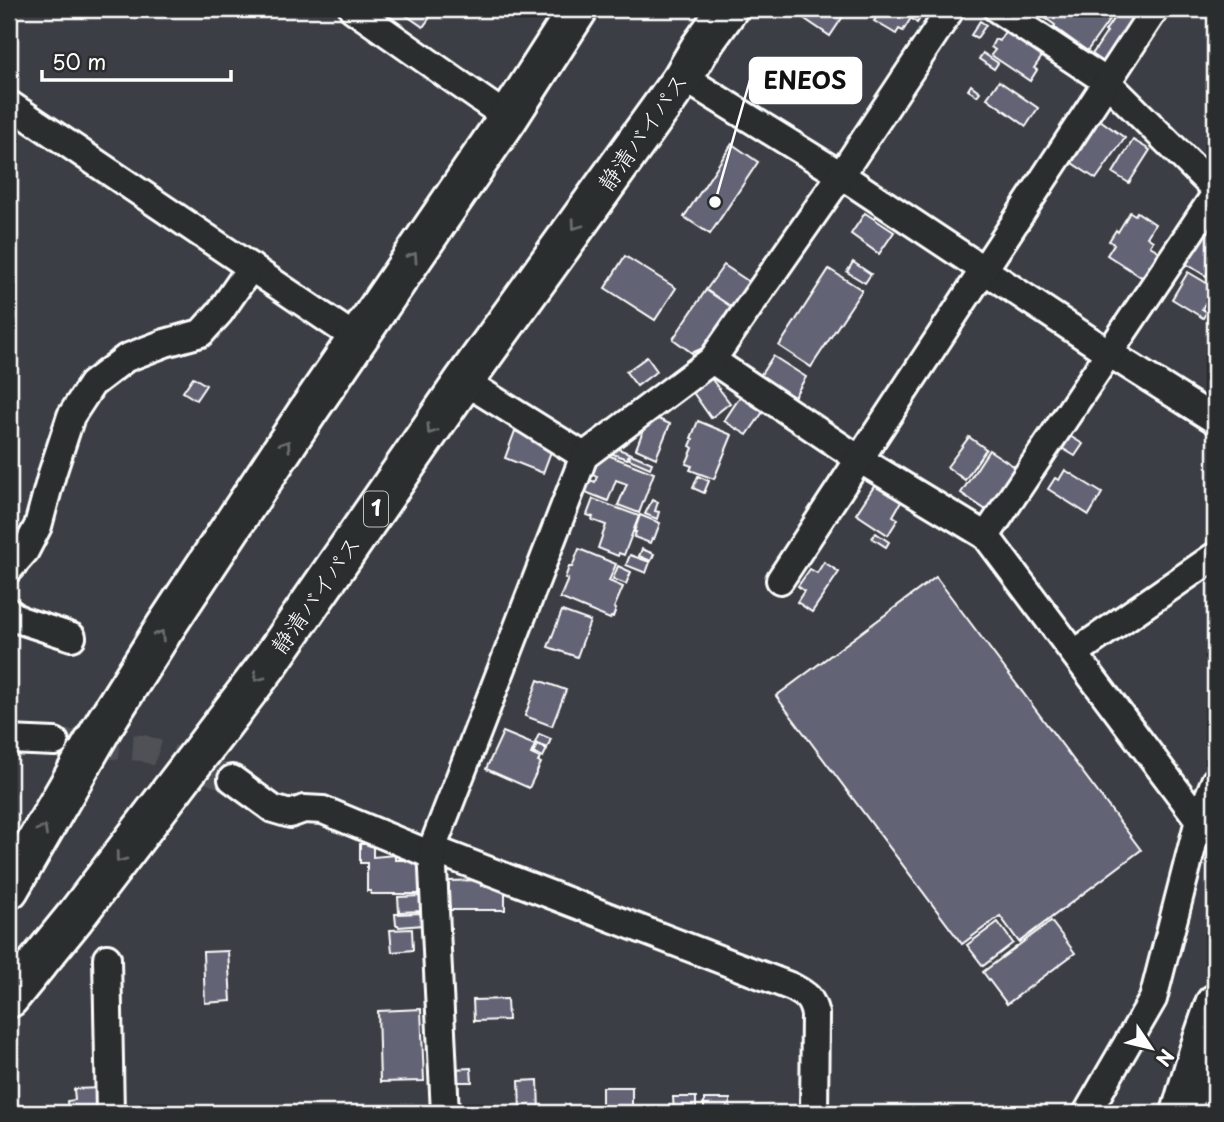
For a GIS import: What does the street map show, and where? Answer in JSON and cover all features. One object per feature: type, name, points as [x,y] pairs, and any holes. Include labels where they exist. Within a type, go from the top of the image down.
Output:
[{"type":"highway","points":[[9,889],[105,723],[164,629],[508,118],[578,9]]},
{"type":"highway","name":"静清バイパス","points":[[9,998],[268,663],[464,381],[683,77],[728,9]]},
{"type":"highway","points":[[1181,1113],[1215,1004]]},
{"type":"street","points":[[353,9],[508,118]]},
{"type":"street","points":[[445,1113],[433,852],[584,456],[712,360],[841,175],[951,9]]},
{"type":"street","points":[[997,9],[1107,82],[1215,189]]},
{"type":"street","points":[[780,580],[1155,9]]},
{"type":"street","points":[[683,77],[841,175],[1215,421]]},
{"type":"street","points":[[9,104],[357,339]]},
{"type":"street","points":[[986,536],[1215,195]]},
{"type":"street","points":[[9,569],[25,551],[38,526],[71,415],[92,384],[126,358],[201,333],[220,312],[251,267]]},
{"type":"street","points":[[712,360],[859,459],[986,536],[1199,820]]},
{"type":"street","points":[[464,381],[584,456]]},
{"type":"street","points":[[1075,653],[1215,556]]},
{"type":"street","points":[[9,612],[20,620],[72,637]]},
{"type":"street","points":[[9,740],[55,742]]},
{"type":"street","points":[[232,779],[273,809],[290,814],[304,809],[323,810],[792,987],[812,1002],[815,1014],[814,1113]]},
{"type":"street","points":[[1087,1113],[1153,999],[1199,820],[1215,781]]},
{"type":"street","points":[[107,958],[110,1113]]},
{"type":"building","points":[[397,9],[436,9],[423,27]]},
{"type":"building","points":[[848,9],[830,36],[793,11]]},
{"type":"building","points":[[864,9],[926,9],[917,23],[911,18],[903,31],[899,29],[896,34],[874,21],[876,18]]},
{"type":"building","points":[[1040,9],[1102,9],[1100,11],[1110,19],[1087,51],[1038,13]]},
{"type":"building","points":[[1120,9],[1142,9],[1102,64],[1091,56]]},
{"type":"building","points":[[980,21],[986,25],[977,38],[971,35]]},
{"type":"building","points":[[1006,30],[1043,55],[1034,68],[1037,70],[1030,81],[991,55],[995,50],[991,47],[995,39],[999,41]]},
{"type":"building","points":[[983,53],[998,63],[994,69],[979,59]]},
{"type":"building","points":[[999,81],[1038,108],[1026,126],[987,98]]},
{"type":"building","points":[[971,85],[980,92],[977,96],[968,90]]},
{"type":"building","points":[[1100,120],[1125,138],[1096,179],[1072,163]]},
{"type":"building","points":[[1133,140],[1150,150],[1129,183],[1113,173]]},
{"type":"building","points":[[732,144],[758,162],[710,234],[684,217]]},
{"type":"building","points":[[1130,212],[1135,215],[1137,212],[1155,224],[1147,237],[1153,241],[1150,246],[1160,252],[1143,278],[1107,255],[1114,244],[1109,241]]},
{"type":"building","points":[[865,213],[894,232],[879,254],[851,234]]},
{"type":"building","points":[[1206,229],[1215,235],[1215,261],[1206,276],[1185,263]]},
{"type":"building","points":[[625,256],[676,288],[655,320],[605,288]]},
{"type":"building","points":[[853,262],[871,274],[865,283],[847,272]]},
{"type":"building","points":[[724,265],[754,285],[736,310],[706,290]]},
{"type":"building","points":[[829,269],[862,290],[811,367],[779,346]]},
{"type":"building","points":[[1188,272],[1215,288],[1202,309],[1207,312],[1203,318],[1172,299]]},
{"type":"building","points":[[706,290],[736,310],[716,342],[692,353],[673,339]]},
{"type":"building","points":[[773,356],[806,377],[794,397],[778,387],[777,391],[758,379]]},
{"type":"building","points":[[647,357],[657,371],[637,386],[626,372]]},
{"type":"building","points":[[193,377],[206,385],[196,400],[183,392]]},
{"type":"building","points":[[710,377],[730,403],[711,418],[692,391]]},
{"type":"building","points":[[740,397],[763,412],[747,435],[724,421]]},
{"type":"building","points":[[649,415],[670,424],[656,458],[636,449]]},
{"type":"building","points":[[698,421],[732,435],[714,479],[690,470],[692,466],[686,464],[693,448],[690,446],[693,439],[691,438]]},
{"type":"building","points":[[515,431],[553,446],[543,473],[505,458]]},
{"type":"building","points":[[1068,435],[1083,444],[1075,456],[1060,447]]},
{"type":"building","points":[[969,437],[986,449],[965,480],[947,467]]},
{"type":"building","points":[[613,447],[629,453],[627,459],[610,453]]},
{"type":"building","points":[[989,450],[1015,467],[986,510],[961,493]]},
{"type":"building","points":[[600,452],[654,473],[639,513],[618,505],[627,484],[616,480],[608,501],[580,490],[585,478],[595,482],[597,476],[592,474]]},
{"type":"building","points":[[631,454],[652,463],[650,468],[629,459]]},
{"type":"building","points":[[1065,470],[1102,493],[1089,515],[1048,489],[1055,478],[1059,480]]},
{"type":"building","points":[[698,476],[709,481],[704,493],[693,488]]},
{"type":"building","points":[[875,485],[901,502],[893,516],[898,519],[888,535],[856,514]]},
{"type":"building","points":[[593,499],[639,516],[624,555],[619,553],[618,556],[598,548],[606,525],[587,515]]},
{"type":"building","points":[[652,500],[658,502],[655,511],[659,512],[657,519],[645,514]]},
{"type":"building","points":[[640,515],[660,523],[650,543],[634,537]]},
{"type":"building","points":[[876,533],[889,542],[886,547],[872,538]]},
{"type":"building","points":[[579,549],[616,564],[609,581],[623,587],[610,619],[560,598],[568,579],[565,578],[569,567],[572,567]]},
{"type":"building","points":[[642,549],[654,554],[651,561],[639,556]]},
{"type":"building","points":[[630,555],[650,562],[646,573],[626,565]]},
{"type":"building","points":[[824,562],[839,572],[812,612],[797,602],[804,591],[798,586],[810,569],[817,573]]},
{"type":"building","points":[[618,566],[631,572],[626,584],[613,579]]},
{"type":"building","points":[[936,577],[1141,850],[1019,942],[1000,916],[962,944],[776,696]]},
{"type":"building","points":[[562,611],[590,621],[577,657],[548,647]]},
{"type":"building","points":[[538,680],[566,690],[552,726],[525,716]]},
{"type":"building","points":[[503,732],[535,745],[531,754],[540,758],[538,762],[541,763],[529,788],[486,769]]},
{"type":"building","points":[[539,734],[551,739],[547,748],[535,743]]},
{"type":"building","points":[[537,745],[547,749],[543,757],[533,753]]},
{"type":"building","points":[[360,844],[373,847],[373,857],[395,855],[395,860],[410,860],[420,864],[419,894],[371,894],[371,891],[367,891],[367,863],[360,863]]},
{"type":"building","points":[[480,880],[481,886],[505,888],[505,910],[447,908],[449,881]]},
{"type":"building","points":[[421,896],[422,911],[399,912],[398,897]]},
{"type":"building","points":[[422,913],[423,925],[396,925],[395,914]]},
{"type":"building","points":[[1051,921],[1075,953],[1007,1004],[983,972]]},
{"type":"building","points":[[998,922],[1013,943],[983,966],[967,945]]},
{"type":"building","points":[[412,929],[413,950],[392,952],[390,930]]},
{"type":"building","points":[[228,951],[231,1001],[205,1003],[203,952]]},
{"type":"building","points":[[507,999],[508,1020],[474,1021],[473,1000]]},
{"type":"building","points":[[421,1009],[424,1081],[380,1082],[378,1011]]},
{"type":"building","points":[[471,1068],[472,1082],[452,1082],[452,1069]]},
{"type":"building","points":[[538,1080],[539,1113],[520,1113],[519,1081]]},
{"type":"building","points":[[602,1087],[632,1087],[632,1113],[577,1113],[602,1111]]},
{"type":"building","points":[[102,1088],[103,1113],[68,1113],[67,1101],[75,1100],[74,1089]]},
{"type":"building","points":[[673,1097],[696,1097],[696,1113],[674,1113]]},
{"type":"building","points":[[704,1099],[730,1099],[730,1113],[704,1113]]},
{"type":"tunnel","points":[[55,742],[143,748],[232,779]]},
{"type":"place","name":"ENEOS","points":[[715,202]]}]
